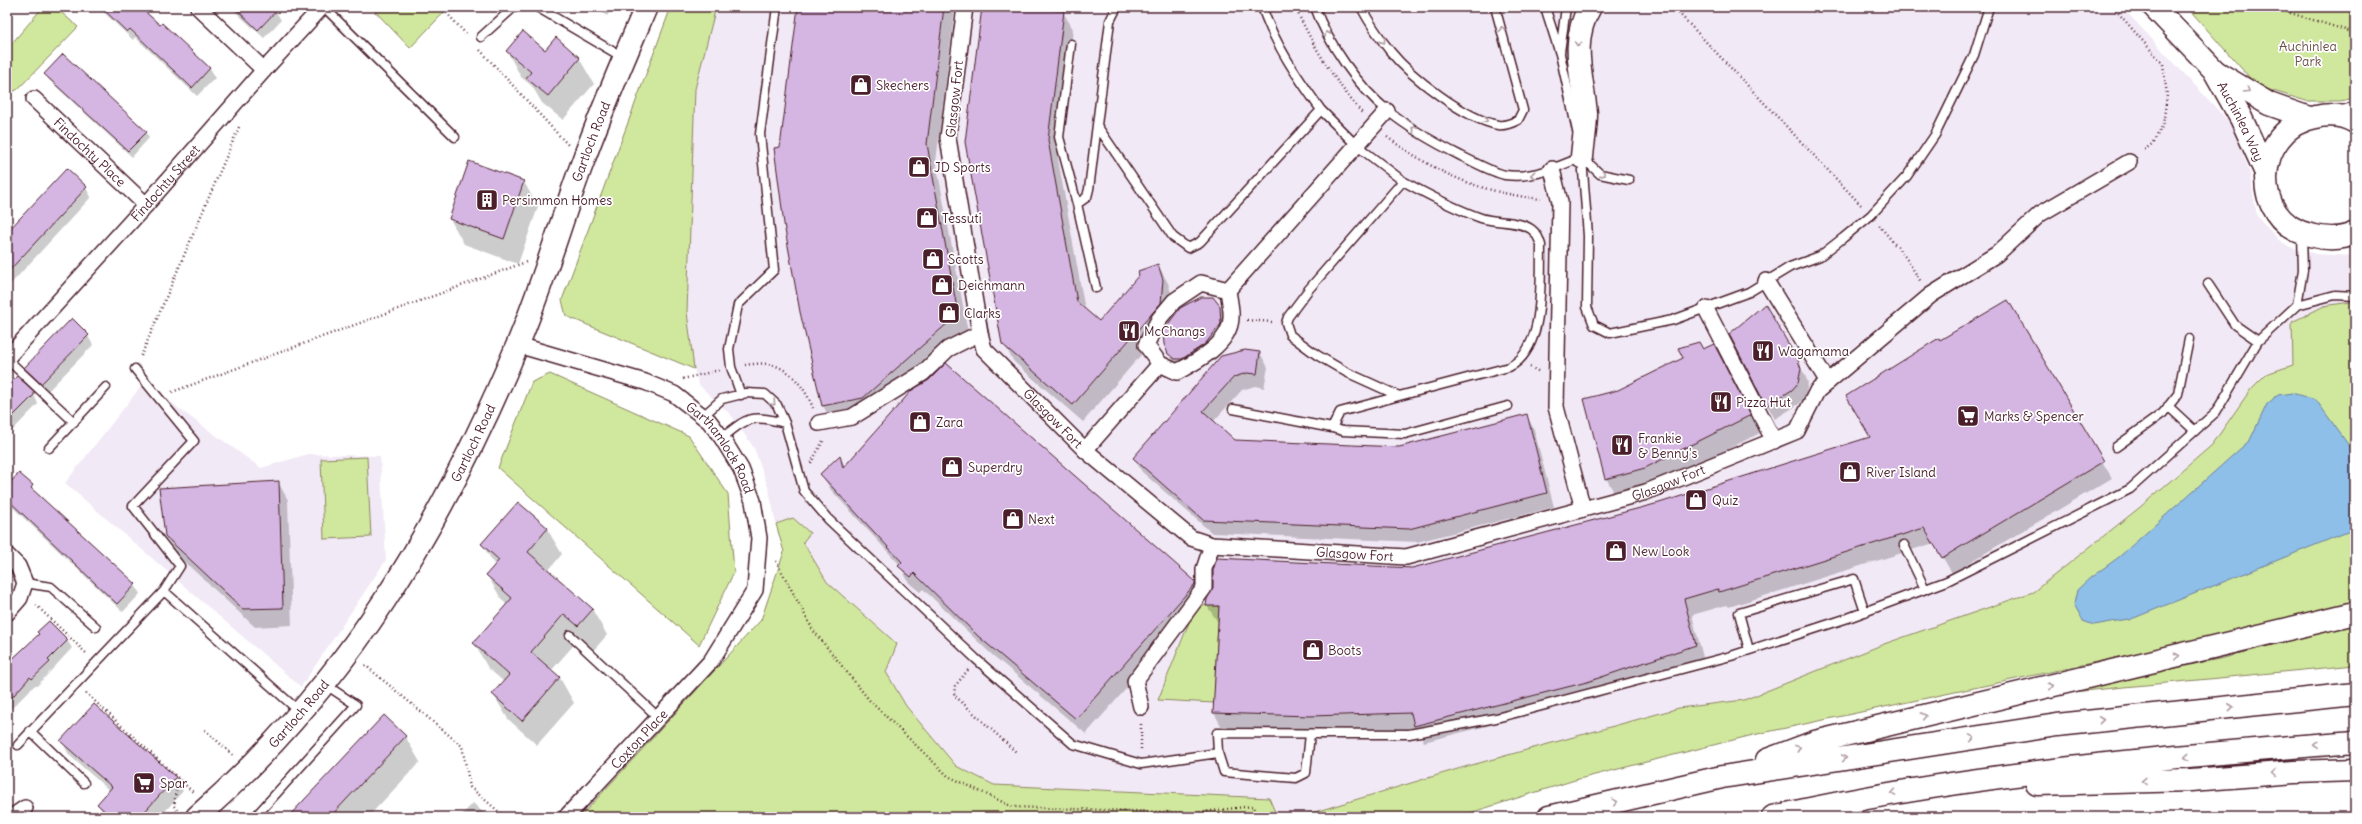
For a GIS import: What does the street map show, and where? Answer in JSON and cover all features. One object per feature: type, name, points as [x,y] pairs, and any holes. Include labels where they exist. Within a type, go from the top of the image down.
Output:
[{"type":"main road","name":"Gartloch Road","points":[[194,812],[248,768],[326,685],[385,603],[446,502],[518,345],[582,161],[646,7]]},
{"type":"main road","points":[[1582,157],[1586,116],[1577,51],[1580,29],[1590,7]]},
{"type":"main road","name":"Auchinlea Way","points":[[2154,7],[2214,70],[2241,118],[2266,173]]},
{"type":"main road","name":"Auchinlea Way","points":[[2214,70],[2269,104],[2317,116],[2339,116],[2355,122]]},
{"type":"main road","points":[[2317,116],[2281,134],[2272,149],[2266,173],[2269,198],[2276,212],[2288,224],[2302,233],[2326,239],[2353,235]]},
{"type":"main road","points":[[1722,776],[1814,742],[2355,614]]},
{"type":"main road","points":[[1549,817],[1722,776],[2057,725],[2355,694]]},
{"type":"main road","points":[[1773,817],[1931,786],[2067,767],[2355,742]]},
{"type":"main road","points":[[1931,786],[2191,780],[2295,772],[2355,770]]},
{"type":"street","points":[[198,7],[264,70]]},
{"type":"street","name":"Findochty Street","points":[[7,358],[146,206],[264,70],[323,7]]},
{"type":"street","name":"Glasgow Fort","points":[[965,7],[948,138],[980,333],[984,349],[1085,450],[1191,538],[1212,545],[1406,557],[1646,492],[1774,441],[1797,431],[1817,391],[1828,382]]},
{"type":"street","name":"Findochty Place","points":[[34,99],[146,206]]},
{"type":"street","points":[[1228,290],[1201,283],[1174,300],[1159,319],[1146,345],[1160,364],[1177,372],[1194,363],[1217,345],[1225,334],[1232,319],[1228,290],[1387,111]]},
{"type":"street","points":[[1766,281],[1828,382],[1931,295],[1997,254],[2040,214],[2129,162]]},
{"type":"street","points":[[1552,169],[1560,202],[1556,407],[1583,509]]},
{"type":"street","points":[[1706,309],[1774,441]]},
{"type":"street","points":[[819,423],[852,417],[923,373],[948,349],[980,333]]},
{"type":"street","name":"Garthamlock Road","points":[[518,345],[645,382],[674,394],[709,421],[722,438],[741,469],[754,501],[759,538],[755,590],[711,661]]},
{"type":"street","points":[[1085,450],[1160,364]]},
{"type":"street","points":[[1141,707],[1135,681],[1204,588],[1204,569],[1212,545]]},
{"type":"street","points":[[7,555],[18,566],[24,588],[20,598],[7,613]]},
{"type":"street","name":"Coxton Place","points":[[566,817],[711,661]]},
{"type":"street","points":[[12,817],[25,808]]},
{"type":"lane","points":[[323,7],[455,137]]},
{"type":"lane","points":[[481,37],[514,7]]},
{"type":"lane","points":[[537,7],[624,58]]},
{"type":"lane","points":[[741,395],[731,367],[729,349],[738,305],[774,270],[760,134],[777,7]]},
{"type":"lane","points":[[1077,204],[1086,196],[1089,189],[1098,127],[1110,21],[1117,7]]},
{"type":"lane","points":[[1262,7],[1273,33],[1294,72],[1320,110],[1356,145],[1403,181],[1433,197],[1467,212],[1531,229],[1538,236],[1540,252],[1536,328],[1529,350],[1518,362],[1496,371],[1340,412],[1332,428]]},
{"type":"lane","points":[[1316,7],[1330,39],[1345,63],[1387,111],[1443,147],[1504,175],[1531,176],[1582,157]]},
{"type":"lane","points":[[1371,7],[1362,8],[1390,51],[1414,76],[1461,108],[1485,121],[1499,125],[1518,120],[1523,110],[1495,7]]},
{"type":"lane","points":[[1545,7],[1560,54],[1582,157],[1588,236],[1587,307],[1594,325],[1610,333],[1673,320],[1749,292],[1790,266],[1820,256],[1871,215],[1907,176],[1935,135],[1974,55],[1988,7]]},
{"type":"lane","points":[[1560,54],[1566,7]]},
{"type":"lane","points":[[1071,44],[1059,136],[1077,204],[1096,288]]},
{"type":"lane","points":[[2317,116],[2355,106]]},
{"type":"lane","points":[[1098,127],[1173,237],[1182,245],[1192,248],[1219,223],[1320,110]]},
{"type":"lane","points":[[1582,157],[1600,174],[1629,180]]},
{"type":"lane","points":[[1399,396],[1346,372],[1317,355],[1290,335],[1286,323],[1288,317],[1309,289],[1403,181]]},
{"type":"lane","points":[[2297,304],[2303,270],[2302,233]]},
{"type":"lane","points":[[2208,284],[2235,325],[2258,341]]},
{"type":"lane","points":[[1310,734],[1306,773],[1296,778],[1224,772],[1218,753],[1217,733],[1409,734],[1488,720],[1749,650],[1865,612],[1947,581],[2130,489],[2216,412],[2258,341],[2297,304],[2335,295],[2355,296]]},
{"type":"lane","points":[[2116,447],[2163,413],[2178,394],[2189,339]]},
{"type":"lane","points":[[7,358],[74,422]]},
{"type":"lane","points":[[18,744],[164,591],[180,566],[133,506],[194,441],[135,369]]},
{"type":"lane","points":[[49,448],[106,387]]},
{"type":"lane","points":[[703,416],[722,399],[741,395],[764,394],[777,405],[785,422],[804,491],[858,548],[976,659],[1073,744],[1141,764],[1218,753]]},
{"type":"lane","points":[[1233,409],[1343,431],[1405,434],[1508,406]]},
{"type":"lane","points":[[2168,406],[2195,431]]},
{"type":"lane","points":[[722,438],[743,421],[757,417],[785,422]]},
{"type":"lane","points":[[1904,545],[1925,589]]},
{"type":"lane","points":[[1749,650],[1739,613],[1854,579],[1865,612]]},
{"type":"lane","points":[[24,588],[50,588],[96,627]]},
{"type":"lane","points":[[164,591],[301,713]]},
{"type":"lane","points":[[570,635],[659,718]]},
{"type":"lane","points":[[255,817],[356,705],[326,685]]},
{"type":"lane","points":[[30,731],[84,783]]},
{"type":"path","points":[[441,7],[472,41]]},
{"type":"path","points":[[1673,7],[1871,215],[1906,258],[1931,295]]},
{"type":"path","points":[[2113,7],[2163,64],[2167,95],[2163,125],[2152,144],[2129,162]]},
{"type":"path","points":[[2271,7],[2355,33]]},
{"type":"path","points":[[478,47],[582,161]]},
{"type":"path","points":[[135,369],[242,121]]},
{"type":"path","points":[[158,397],[551,253]]},
{"type":"path","points":[[1232,319],[1286,323]]},
{"type":"path","points":[[759,538],[768,548],[817,636],[870,701],[948,776],[1013,807],[1194,813],[1254,806],[1257,817]]},
{"type":"path","points":[[24,588],[96,663]]},
{"type":"path","points":[[350,652],[462,746],[470,787],[505,817]]},
{"type":"path","points":[[976,659],[955,686],[954,695],[1017,753]]},
{"type":"path","points":[[76,684],[178,776],[194,812]]},
{"type":"path","points":[[1141,707],[1141,764]]},
{"type":"path","points":[[205,730],[248,768]]},
{"type":"path","points":[[178,776],[174,806],[194,812]]},
{"type":"shaded area","points":[[716,7],[2122,7],[2232,125],[2249,170],[2257,216],[2279,240],[2290,247],[2316,254],[2355,256],[2355,303],[2350,302],[2293,365],[2265,374],[2251,389],[2212,445],[2139,508],[2033,592],[1884,644],[1744,700],[1679,708],[1461,768],[1298,817],[1275,812],[1269,798],[994,785],[956,766],[906,706],[886,672],[897,644],[827,582],[803,542],[810,533],[793,518],[776,524],[769,490],[754,448],[731,415],[699,385],[694,369],[687,312],[695,89]]},
{"type":"shaded area","points":[[146,380],[178,408],[261,468],[308,454],[380,456],[386,560],[301,687],[65,483]]},
{"type":"green space","points":[[43,7],[55,7],[78,27],[18,89],[7,95],[7,49]]},
{"type":"green space","points":[[371,7],[449,7],[410,48]]},
{"type":"green space","points":[[671,7],[716,7],[695,89],[687,312],[694,369],[566,316],[562,300]]},
{"type":"green space","name":"Auchinlea Park","points":[[2187,7],[2355,7],[2355,98],[2340,101],[2306,101],[2257,86]]},
{"type":"green space","points":[[2350,302],[2355,303],[2355,602],[2303,618],[1753,735],[1575,780],[1457,817],[1298,817],[1461,768],[1679,708],[1744,700],[1884,644],[2033,592],[2139,508],[2212,445],[2251,389],[2266,374],[2293,365],[2292,322],[2324,306]]},
{"type":"green space","points":[[550,374],[689,436],[728,494],[734,572],[699,645],[498,468],[532,382]]},
{"type":"green space","points":[[367,457],[371,537],[324,539],[321,459]]},
{"type":"green space","points":[[793,518],[810,533],[803,542],[827,582],[897,644],[886,672],[906,706],[956,766],[994,785],[1269,798],[1275,812],[1292,817],[580,817],[761,620],[784,552],[776,524]]},
{"type":"green space","points":[[1196,605],[1219,606],[1214,703],[1158,700]]},
{"type":"green space","points":[[2355,623],[2355,665],[2041,695],[2224,658]]},
{"type":"water","points":[[2292,393],[2316,400],[2355,454],[2355,529],[2134,618],[2094,625],[2083,621],[2074,604],[2077,590],[2090,578],[2119,557],[2250,440],[2267,404],[2278,395]]},
{"type":"building","points":[[101,7],[140,7],[160,25],[162,23],[210,68],[192,88],[130,29],[127,32]]},
{"type":"building","points":[[234,7],[280,7],[258,30]]},
{"type":"building","points":[[798,7],[944,7],[927,144],[958,314],[863,398],[822,406],[800,312],[784,224],[774,148],[780,147]]},
{"type":"building","points":[[982,7],[1034,7],[1064,11],[1048,140],[1077,302],[1099,321],[1139,275],[1138,271],[1158,264],[1163,280],[1161,303],[1073,405],[1002,344],[965,142]]},
{"type":"building","points":[[523,31],[545,50],[556,37],[580,58],[548,96],[526,78],[531,72],[506,51]]},
{"type":"building","points":[[63,54],[147,132],[128,151],[44,74]]},
{"type":"building","name":"Persimmon Homes","points":[[469,161],[524,181],[504,239],[449,219]]},
{"type":"building","points":[[67,168],[87,187],[7,273],[7,232]]},
{"type":"building","points":[[1201,297],[1213,297],[1220,306],[1221,324],[1205,344],[1182,359],[1175,359],[1168,354],[1164,344],[1163,331],[1180,308]]},
{"type":"building","points":[[2008,300],[2104,461],[1942,558],[1924,528],[1719,592],[1718,589],[1684,599],[1696,645],[1587,682],[1414,726],[1411,713],[1310,716],[1213,713],[1219,606],[1206,606],[1207,599],[1213,588],[1213,570],[1217,558],[1412,568],[1659,503],[1870,437],[1846,396],[1939,338],[1940,340]]},
{"type":"building","name":"Wagamama","points":[[1765,304],[1798,360],[1801,369],[1798,383],[1792,390],[1766,406],[1729,334]]},
{"type":"building","points":[[72,318],[89,335],[41,384],[24,368]]},
{"type":"building","points":[[1699,342],[1703,349],[1714,344],[1751,415],[1645,468],[1605,479],[1584,399],[1618,390],[1683,358],[1678,348]]},
{"type":"building","points":[[1245,350],[1260,352],[1257,374],[1247,373],[1234,377],[1203,411],[1235,440],[1399,447],[1527,414],[1547,493],[1409,529],[1203,520],[1133,458],[1221,356]]},
{"type":"building","points":[[946,363],[1195,581],[1195,584],[1076,719],[979,637],[914,573],[911,577],[898,566],[902,562],[820,474],[840,455],[843,468],[912,390],[929,380]]},
{"type":"building","points":[[17,376],[34,391],[34,395],[7,422],[7,386]]},
{"type":"building","points":[[19,473],[33,485],[31,488],[136,584],[117,604],[7,499],[7,486]]},
{"type":"building","points":[[279,481],[283,608],[243,609],[165,536],[159,488]]},
{"type":"building","points":[[518,502],[548,528],[528,552],[593,609],[578,626],[564,614],[531,652],[560,677],[522,721],[492,694],[509,675],[473,643],[512,598],[486,575],[499,560],[481,544]]},
{"type":"building","points":[[49,621],[68,640],[48,660],[50,662],[32,679],[30,677],[7,703],[7,664],[39,634],[37,632]]},
{"type":"building","points":[[94,704],[176,777],[140,817],[111,817],[97,804],[112,787],[60,741]]},
{"type":"building","points":[[384,715],[406,736],[330,817],[288,817]]},
{"type":"place","name":"Skechers","points":[[861,85]]},
{"type":"place","name":"JD Sports","points":[[919,167]]},
{"type":"place","name":"Persimmon Homes","points":[[487,200]]},
{"type":"place","name":"Tessuti","points":[[927,218]]},
{"type":"place","name":"Scotts","points":[[933,259]]},
{"type":"place","name":"Deichmann","points":[[942,285]]},
{"type":"place","name":"Clarks","points":[[949,313]]},
{"type":"place","name":"McChangs","points":[[1129,331]]},
{"type":"place","name":"Wagamama","points":[[1763,351]]},
{"type":"place","name":"Pizza Hut","points":[[1721,402]]},
{"type":"place","name":"Marks & Spencer","points":[[1968,416]]},
{"type":"place","name":"Zara","points":[[920,422]]},
{"type":"place","name":"Frankie & Benny's","points":[[1622,445]]},
{"type":"place","name":"Superdry","points":[[952,467]]},
{"type":"place","name":"River Island","points":[[1850,472]]},
{"type":"place","name":"Quiz","points":[[1696,500]]},
{"type":"place","name":"Next","points":[[1013,519]]},
{"type":"place","name":"New Look","points":[[1616,551]]},
{"type":"place","name":"Boots","points":[[1313,650]]},
{"type":"place","name":"Spar","points":[[144,783]]}]
